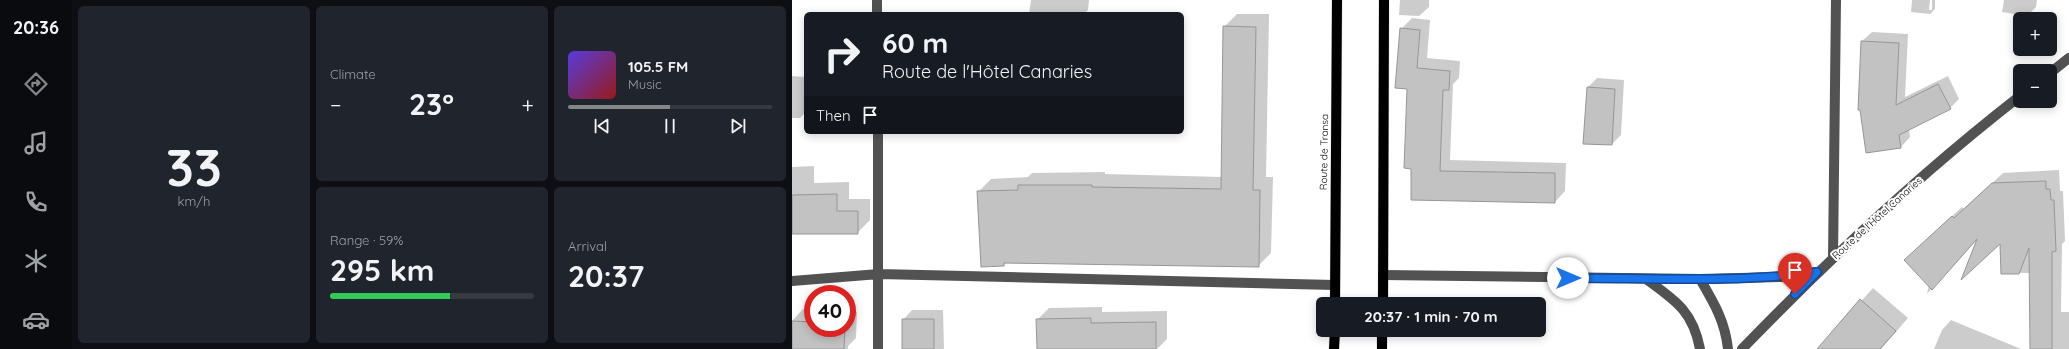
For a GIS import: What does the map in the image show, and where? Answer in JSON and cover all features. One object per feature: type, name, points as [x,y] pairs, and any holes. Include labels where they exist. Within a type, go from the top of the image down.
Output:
[{"type":"main road","name":"Route de Transa","points":[[1335,297],[1338,0]]},
{"type":"main road","points":[[1383,297],[1384,0]]},
{"type":"main road","points":[[1334,349],[1335,337]]},
{"type":"main road","points":[[1382,337],[1382,349]]},
{"type":"street","points":[[877,0],[877,12]]},
{"type":"street","points":[[1833,258],[1836,0]]},
{"type":"street","points":[[2057,67],[2069,58]]},
{"type":"street","name":"Route de l'Hôtel Canaries","points":[[1742,349],[1817,272],[1934,166],[2013,102]]},
{"type":"street","points":[[878,134],[878,349]]},
{"type":"street","points":[[1383,276],[1700,280],[1781,277],[1817,272]]},
{"type":"street","points":[[792,282],[879,274],[1335,285]]},
{"type":"street","points":[[1646,279],[1679,304],[1695,329],[1700,349]]},
{"type":"street","points":[[1700,280],[1715,304],[1726,330],[1728,349]]},
{"type":"building","points":[[1223,26],[1256,27],[1253,190],[1260,190],[1259,267],[1004,263],[1004,266],[981,267],[977,191],[1018,190],[1018,185],[1092,185],[1092,187],[1221,189]]},
{"type":"building","points":[[1400,28],[1420,30],[1417,68],[1450,71],[1449,90],[1443,90],[1440,171],[1555,173],[1555,203],[1411,200],[1411,169],[1404,168],[1407,89],[1395,88]]},
{"type":"building","points":[[1861,41],[1899,43],[1896,105],[1938,84],[1951,109],[1899,135],[1901,148],[1866,153],[1860,110],[1858,110]]},
{"type":"building","points":[[1587,87],[1615,89],[1612,145],[1583,144]]},
{"type":"building","points":[[2046,181],[2046,189],[2050,189],[2051,200],[2054,200],[2056,251],[2052,252],[2052,349],[2030,349],[2029,248],[2019,274],[2001,274],[2000,244],[1961,280],[1977,239],[1932,290],[1904,260],[1952,216],[1954,218],[1992,183]]},
{"type":"building","points":[[837,194],[837,211],[858,211],[858,234],[792,234],[792,195]]},
{"type":"building","points":[[1860,299],[1896,331],[1880,349],[1817,349]]},
{"type":"building","points":[[1091,318],[1091,323],[1156,322],[1156,349],[1037,349],[1036,319]]},
{"type":"building","points":[[902,319],[934,319],[934,349],[902,349]]},
{"type":"building","points":[[792,321],[804,322],[804,337],[845,337],[844,349],[792,349]]},
{"type":"route","points":[[1568,278],[1700,280],[1781,277],[1817,272],[1795,294]]}]
